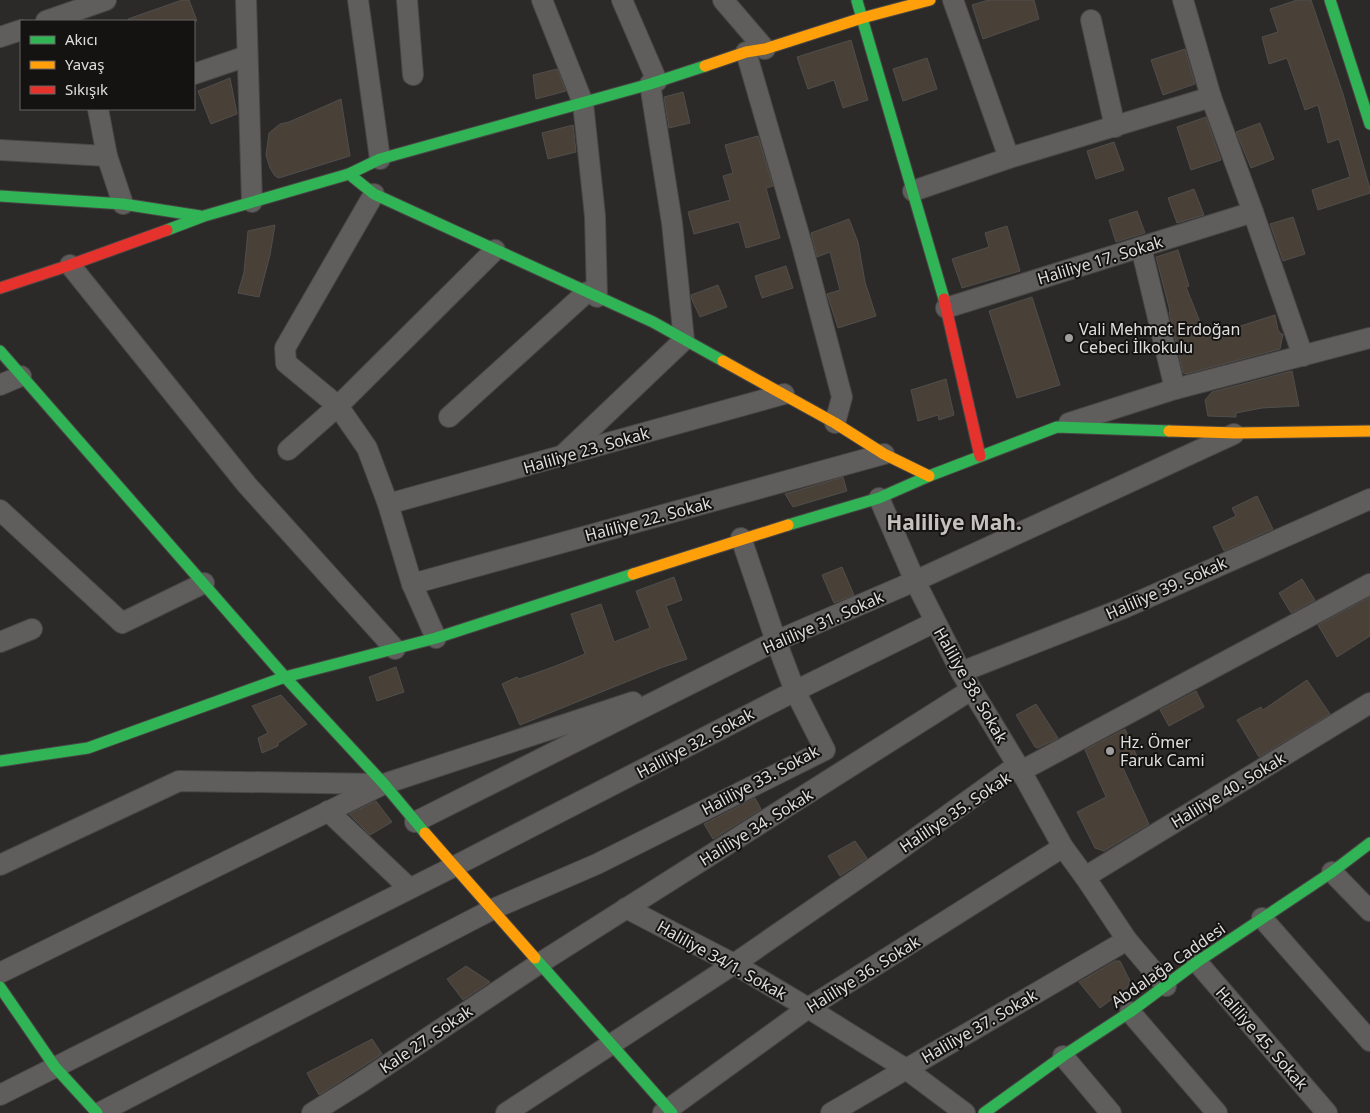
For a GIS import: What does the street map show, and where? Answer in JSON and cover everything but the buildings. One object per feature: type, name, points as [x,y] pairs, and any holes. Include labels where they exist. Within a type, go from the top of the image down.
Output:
[{"type":"street","points":[[55,15],[106,0]]},
{"type":"street","points":[[246,0],[252,202]]},
{"type":"street","points":[[358,0],[380,159]]},
{"type":"street","points":[[407,0],[413,75]]},
{"type":"street","points":[[449,417],[592,294],[596,216],[583,102],[542,0]]},
{"type":"street","points":[[622,0],[654,83],[672,223],[684,340]]},
{"type":"street","points":[[723,0],[755,51],[802,245],[842,397],[835,423]]},
{"type":"street","points":[[857,0],[946,308],[980,456]]},
{"type":"street","points":[[0,288],[70,265],[204,216],[348,174],[380,159],[654,83],[862,18],[930,0]]},
{"type":"street","points":[[953,0],[1009,158]]},
{"type":"street","points":[[1183,0],[1211,97],[1254,212],[1303,356]]},
{"type":"street","points":[[1330,0],[1370,124]]},
{"type":"street","points":[[1091,20],[1114,127]]},
{"type":"street","points":[[0,37],[20,30]]},
{"type":"street","points":[[195,74],[247,56]]},
{"type":"street","points":[[913,191],[1009,158],[1211,97]]},
{"type":"street","points":[[98,110],[107,156],[123,204]]},
{"type":"street","points":[[0,150],[107,156]]},
{"type":"street","points":[[348,174],[374,194],[653,322],[835,423],[884,454],[929,476]]},
{"type":"street","points":[[374,194],[285,348],[286,363],[338,406],[367,448],[388,504],[412,584],[436,638]]},
{"type":"street","points":[[0,196],[123,204],[204,216]]},
{"type":"street","name":"Haliliye 17. Sokak","points":[[946,308],[1254,212]]},
{"type":"street","points":[[1140,247],[1175,389]]},
{"type":"street","points":[[288,450],[338,406],[495,250]]},
{"type":"street","points":[[70,265],[247,486],[395,649]]},
{"type":"street","points":[[0,761],[88,748],[285,677],[436,638],[741,538],[878,498],[929,476],[1057,427],[1175,389],[1370,338]]},
{"type":"street","points":[[561,457],[684,340]]},
{"type":"street","points":[[0,352],[285,677],[384,784],[668,1112]]},
{"type":"street","points":[[0,385],[21,376]]},
{"type":"street","name":"Haliliye 23. Sokak","points":[[388,504],[784,394]]},
{"type":"street","points":[[1057,427],[1236,433],[1370,431]]},
{"type":"street","name":"Haliliye 31. Sokak","points":[[415,822],[776,641],[915,582],[1236,433]]},
{"type":"street","name":"Haliliye 22. Sokak","points":[[412,584],[884,454]]},
{"type":"street","name":"Haliliye 38. Sokak","points":[[878,498],[915,582],[961,672],[1021,771],[1063,847],[1086,877],[1127,940],[1166,986]]},
{"type":"street","name":"Haliliye 39. Sokak","points":[[961,672],[1124,608],[1370,499]]},
{"type":"street","points":[[2,516],[122,624],[204,583]]},
{"type":"street","name":"Haliliye 33. Sokak","points":[[98,1113],[493,910],[597,864],[825,750],[795,691],[741,538]]},
{"type":"street","name":"Haliliye 35. Sokak","points":[[506,1113],[734,964],[1008,772],[1021,771],[1370,584]]},
{"type":"street","name":"Haliliye 32. Sokak","points":[[0,1095],[455,866],[795,691],[935,622]]},
{"type":"street","points":[[0,642],[32,629]]},
{"type":"street","points":[[0,973],[384,784],[699,680]]},
{"type":"street","name":"Haliliye 34. Sokak","points":[[540,963],[971,690]]},
{"type":"street","name":"Haliliye 40. Sokak","points":[[1086,877],[1370,703]]},
{"type":"street","points":[[825,750],[839,774]]},
{"type":"street","points":[[0,864],[179,781],[384,784]]},
{"type":"street","points":[[328,811],[409,888]]},
{"type":"street","name":"Abdalağa Caddesi","points":[[993,1111],[1062,1056],[1130,1012],[1198,962],[1332,872],[1370,843]]},
{"type":"street","name":"Haliliye 36. Sokak","points":[[668,1112],[808,1008],[1063,847]]},
{"type":"street","points":[[1332,872],[1370,911]]},
{"type":"street","name":"Haliliye 34/1. Sokak","points":[[626,908],[734,964],[808,1008],[906,1069],[965,1113]]},
{"type":"street","points":[[1262,918],[1370,1041]]},
{"type":"street","name":"Haliliye 37. Sokak","points":[[831,1113],[1127,940]]},
{"type":"street","name":"Haliliye 45. Sokak","points":[[1198,962],[1327,1113]]},
{"type":"street","name":"Kale 27. Sokak","points":[[312,1113],[360,1084],[540,963]]},
{"type":"street","points":[[0,987],[55,1067],[98,1113]]},
{"type":"street","points":[[1130,1012],[1218,1113]]},
{"type":"street","points":[[1062,1056],[1111,1113]]},
{"type":"traffic: fast","points":[[1330,0],[1370,124]]},
{"type":"traffic: fast","points":[[857,1],[944,299]]},
{"type":"traffic: fast","points":[[167,230],[204,216],[349,174],[380,159],[650,84],[705,66]]},
{"type":"traffic: fast","points":[[349,174],[374,194],[653,322],[723,361]]},
{"type":"traffic: fast","points":[[0,196],[123,204],[200,216]]},
{"type":"traffic: fast","points":[[0,351],[285,677],[384,784],[425,833]]},
{"type":"traffic: fast","points":[[788,525],[879,498],[929,476],[1057,427],[1169,431]]},
{"type":"traffic: fast","points":[[0,761],[88,748],[285,677],[436,638],[633,574]]},
{"type":"traffic: fast","points":[[984,1113],[1063,1056],[1130,1012],[1197,962],[1332,872],[1370,843]]},
{"type":"traffic: fast","points":[[535,958],[672,1113]]},
{"type":"traffic: fast","points":[[0,987],[55,1067],[97,1113]]},
{"type":"traffic: slow","points":[[705,66],[746,52],[765,49],[862,18],[930,0]]},
{"type":"traffic: slow","points":[[723,361],[835,423],[884,454],[929,476]]},
{"type":"traffic: slow","points":[[1169,431],[1236,433],[1370,431]]},
{"type":"traffic: slow","points":[[633,574],[788,525]]},
{"type":"traffic: slow","points":[[425,833],[535,958]]},
{"type":"traffic: jam","points":[[0,288],[167,230]]},
{"type":"traffic: jam","points":[[944,299],[980,456]]},
{"type":"place","name":"Vali Mehmet Erdoğan Cebeci İlkokulu","points":[[1069,338]]},
{"type":"place","name":"Hz. Ömer Faruk Cami","points":[[1110,751]]},
{"type":"district","name":"Haliliye Mah.","points":[[954,523]]}]
